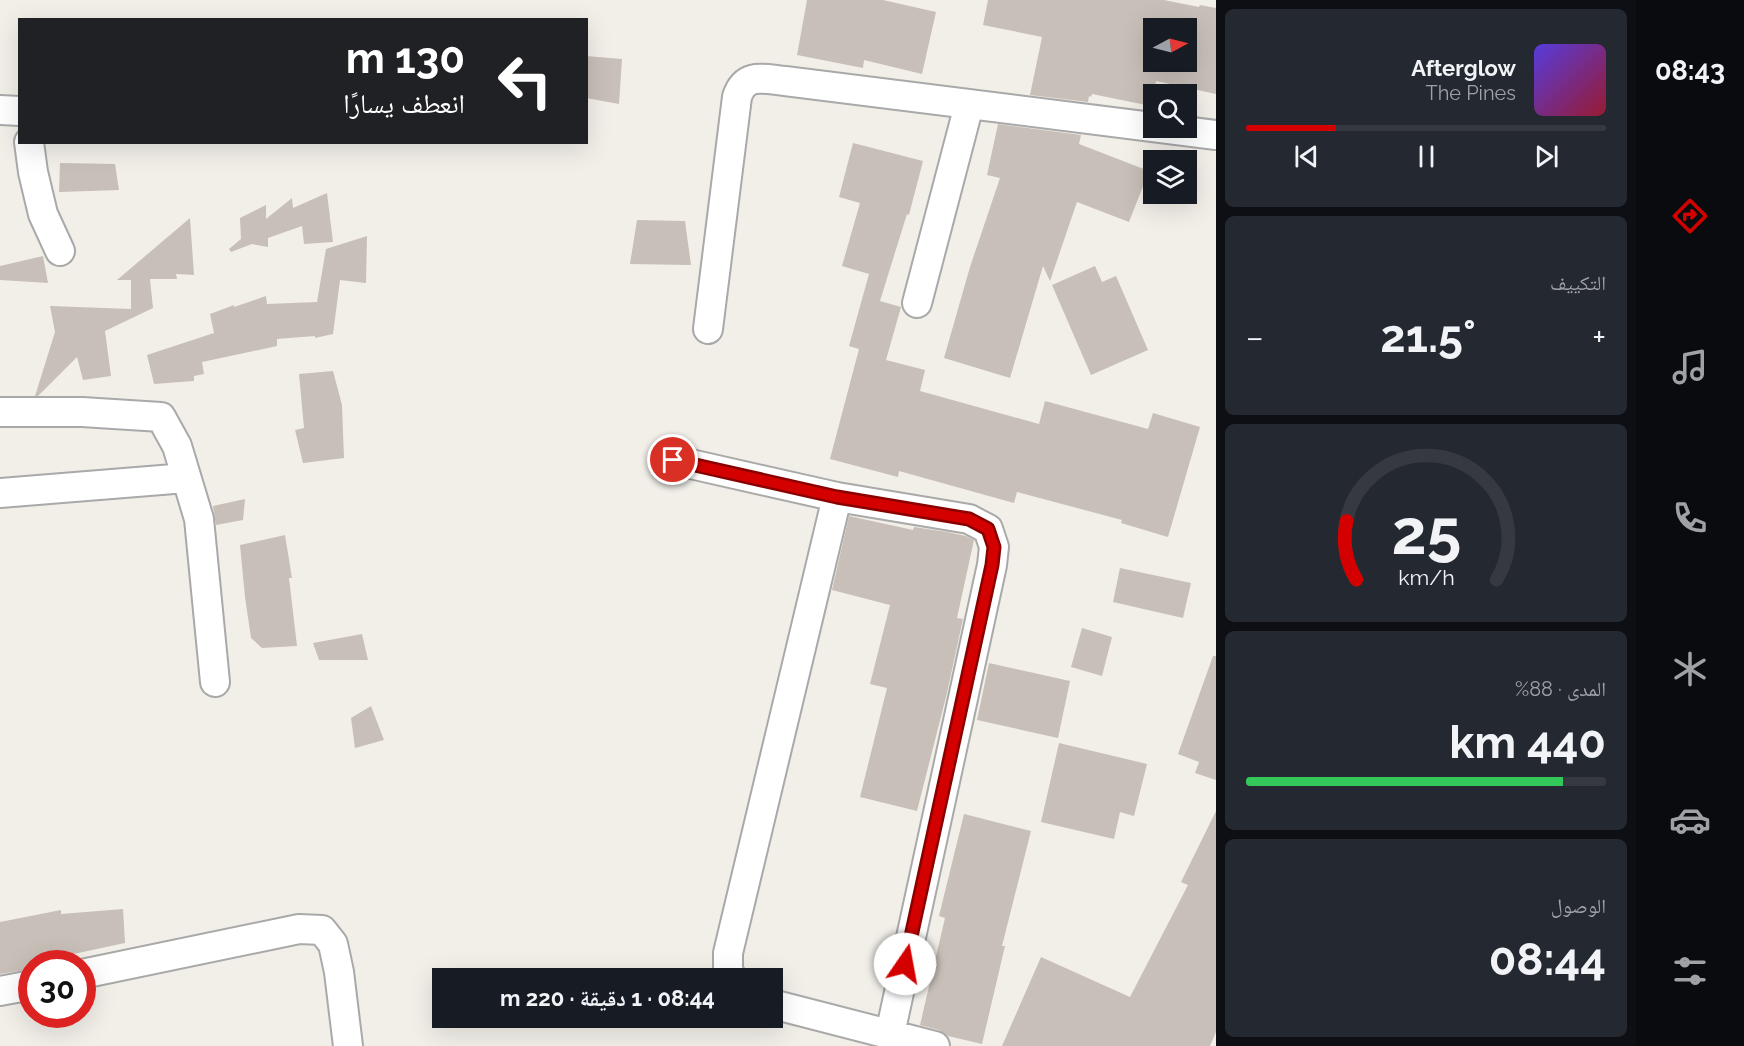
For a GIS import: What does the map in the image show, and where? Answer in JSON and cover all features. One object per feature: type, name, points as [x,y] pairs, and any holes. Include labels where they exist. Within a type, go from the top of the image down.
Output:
[{"type":"street","points":[[708,329],[734,118],[740,86],[747,80],[762,79],[1216,135]]},
{"type":"street","points":[[917,303],[969,105]]},
{"type":"street","points":[[0,110],[18,111]]},
{"type":"street","points":[[29,144],[43,214],[60,251]]},
{"type":"street","points":[[0,412],[82,412],[161,417],[177,447],[199,519],[215,682]]},
{"type":"street","points":[[673,460],[837,497],[969,519],[988,529],[994,547],[992,565],[890,1034]]},
{"type":"street","points":[[0,493],[186,478]]},
{"type":"street","points":[[728,968],[728,953],[837,497]]},
{"type":"street","points":[[96,971],[299,929],[322,930],[333,944],[348,1046]]},
{"type":"street","points":[[0,991],[18,988]]},
{"type":"street","points":[[783,1007],[934,1046]]},
{"type":"building","points":[[807,0],[883,0],[936,12],[922,74],[864,60],[863,68],[797,55]]},
{"type":"building","points":[[988,0],[1164,0],[1216,8],[1216,94],[1197,90],[1197,84],[1170,84],[1156,81],[1155,84],[1143,84],[1143,104],[1092,94],[1088,102],[1030,95],[1042,37],[983,25]]},
{"type":"building","points":[[588,56],[622,59],[619,104],[588,98]]},
{"type":"building","points":[[998,124],[1081,135],[1079,144],[1143,169],[1143,186],[1129,222],[1077,202],[1050,281],[1043,266],[1010,378],[944,358],[970,267],[1000,178],[987,175]]},
{"type":"building","points":[[853,143],[923,161],[909,215],[907,214],[880,301],[901,307],[886,360],[925,370],[920,391],[1039,424],[1045,401],[1148,429],[1153,413],[1200,427],[1168,537],[1121,523],[1122,520],[1017,492],[1014,503],[899,471],[898,477],[830,459],[859,349],[849,346],[869,274],[842,266],[860,203],[839,197]]},
{"type":"building","points":[[60,163],[115,164],[119,190],[59,192]]},
{"type":"building","points":[[327,193],[333,242],[304,244],[302,226],[268,238],[268,247],[252,244],[231,252],[229,249],[241,239],[240,218],[266,205],[266,219],[292,198],[293,208]]},
{"type":"building","points":[[190,218],[194,275],[176,274],[177,279],[150,279],[153,308],[105,331],[111,376],[83,380],[77,357],[38,396],[35,396],[55,332],[50,306],[131,309],[131,280],[117,280]]},
{"type":"building","points":[[637,220],[685,221],[691,265],[630,264]]},
{"type":"building","points":[[367,236],[366,283],[340,280],[333,334],[315,338],[315,336],[277,339],[277,346],[202,362],[204,374],[194,376],[194,381],[154,384],[147,355],[214,333],[210,314],[234,305],[234,307],[266,296],[267,304],[317,302],[326,249]]},
{"type":"building","points":[[43,256],[48,283],[0,280],[0,266]]},
{"type":"building","points":[[1095,266],[1102,282],[1116,276],[1148,350],[1091,375],[1052,285]]},
{"type":"building","points":[[333,371],[342,405],[344,458],[303,463],[295,430],[304,428],[299,374]]},
{"type":"building","points":[[245,499],[243,520],[216,525],[213,506]]},
{"type":"building","points":[[849,516],[913,530],[914,527],[947,532],[974,540],[957,618],[963,619],[917,811],[860,797],[887,688],[870,684],[890,605],[832,590]]},
{"type":"building","points":[[285,535],[292,578],[289,578],[297,646],[262,648],[251,638],[240,545]]},
{"type":"building","points":[[1120,568],[1191,583],[1183,618],[1113,602]]},
{"type":"building","points":[[1082,628],[1112,637],[1102,676],[1071,667]]},
{"type":"building","points":[[362,634],[368,660],[319,660],[313,643]]},
{"type":"building","points":[[1213,656],[1216,656],[1216,780],[1195,773],[1199,762],[1178,754]]},
{"type":"building","points":[[989,663],[1070,681],[1058,738],[977,720]]},
{"type":"building","points":[[371,706],[384,740],[355,748],[351,718]]},
{"type":"building","points":[[1059,743],[1147,764],[1134,816],[1120,812],[1114,839],[1041,822]]},
{"type":"building","points":[[1216,811],[1216,1032],[1210,1046],[1002,1046],[1041,957],[1130,997],[1188,885],[1181,882]]},
{"type":"building","points":[[964,814],[1031,831],[1002,946],[1005,946],[982,1044],[948,1036],[939,1030],[920,1025],[945,918],[939,916]]},
{"type":"building","points":[[123,909],[125,943],[92,950],[18,950],[18,971],[0,974],[0,922],[61,910],[61,914]]},
{"type":"route","points":[[673,460],[837,497],[969,519],[988,529],[994,547],[992,565],[905,964]]}]
